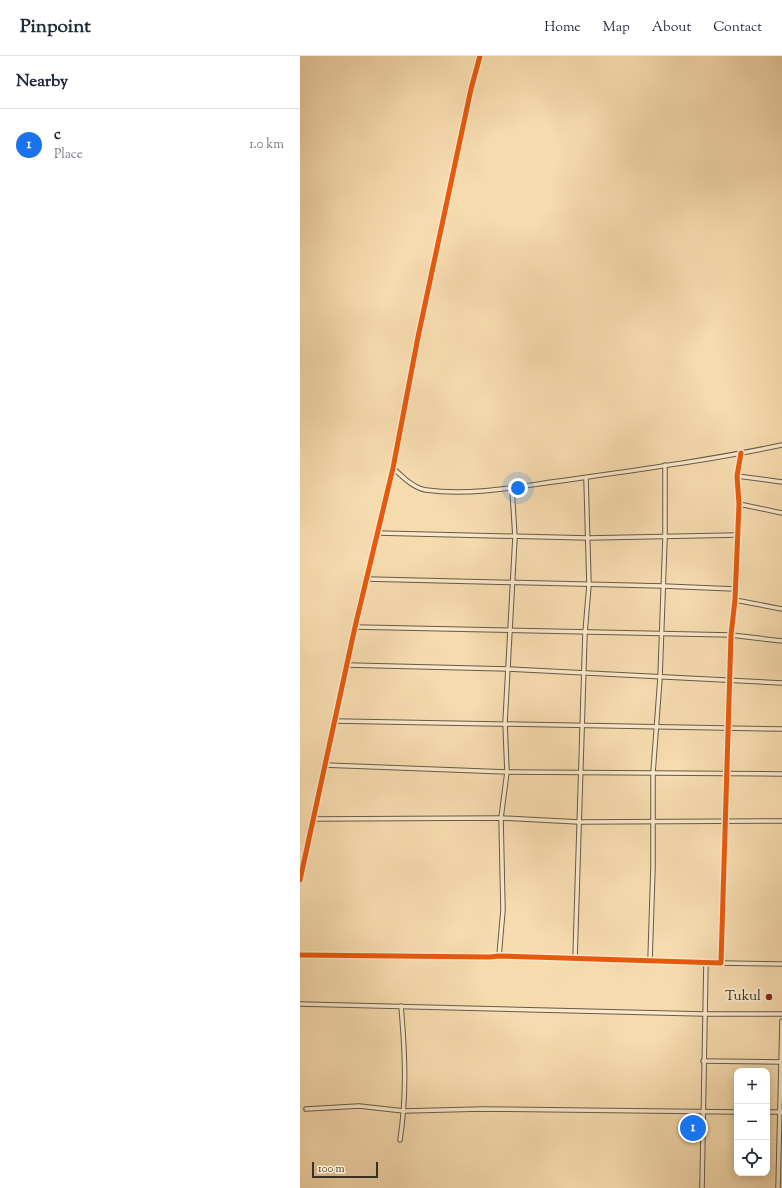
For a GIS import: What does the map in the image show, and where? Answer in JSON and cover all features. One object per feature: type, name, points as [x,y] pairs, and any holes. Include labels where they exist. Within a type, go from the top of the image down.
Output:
[{"type":"street","points":[[300,880],[355,627],[393,468],[418,337],[471,89],[480,56]]},
{"type":"street","points":[[393,468],[412,484],[424,490],[466,491],[512,489],[742,453],[782,445]]},
{"type":"street","points":[[721,963],[731,680],[731,635],[735,600],[734,589],[739,504],[737,476],[742,453]]},
{"type":"street","points":[[650,962],[654,821],[653,773],[660,678],[664,586],[665,465]]},
{"type":"street","points":[[737,476],[782,482]]},
{"type":"street","points":[[575,959],[582,772],[585,633],[589,585],[586,478]]},
{"type":"street","points":[[499,956],[503,910],[502,818],[507,772],[505,723],[515,537],[512,489]]},
{"type":"street","points":[[739,504],[782,513]]},
{"type":"street","points":[[377,533],[588,538],[737,536]]},
{"type":"street","points":[[367,579],[734,589]]},
{"type":"street","points":[[735,600],[782,609]]},
{"type":"street","points":[[355,627],[731,635],[782,641]]},
{"type":"street","points":[[347,665],[508,669],[660,678],[782,683]]},
{"type":"street","points":[[335,721],[782,729]]},
{"type":"street","points":[[324,765],[507,772],[782,774]]},
{"type":"street","points":[[314,819],[502,818],[579,822],[726,820],[782,821]]},
{"type":"street","points":[[300,955],[499,956],[650,962],[782,964]]},
{"type":"street","points":[[702,1188],[703,1061],[706,962]]},
{"type":"street","points":[[300,1004],[704,1014],[782,1014]]},
{"type":"street","points":[[400,1140],[404,1111],[405,1054],[401,1006]]},
{"type":"street","points":[[778,1188],[782,1021]]},
{"type":"street","points":[[703,1061],[781,1062]]},
{"type":"street","points":[[306,1109],[359,1106],[404,1111],[482,1109],[734,1112]]},
{"type":"street","points":[[770,1112],[781,1112]]},
{"type":"cycle path","points":[[300,880],[355,627],[393,468],[418,337],[471,89],[480,56]]},
{"type":"cycle path","points":[[300,955],[499,956],[721,963],[731,635],[735,600],[739,504],[737,476],[741,453]]},
{"type":"place","name":"Tukul","points":[[769,997]]},
{"type":"place","name":"c","points":[[693,1128]]}]
